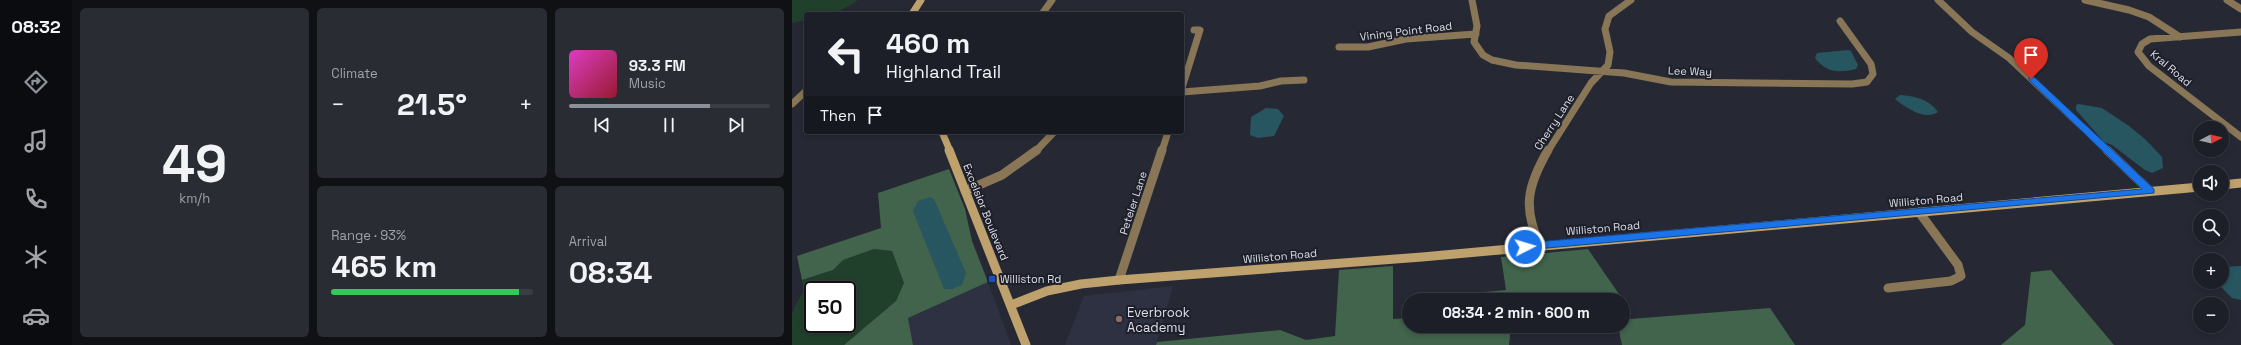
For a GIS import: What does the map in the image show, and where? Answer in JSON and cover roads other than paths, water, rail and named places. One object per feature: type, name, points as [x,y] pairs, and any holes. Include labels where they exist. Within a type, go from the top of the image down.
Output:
[{"type":"main road","points":[[913,12],[921,0]]},
{"type":"main road","name":"Excelsior Boulevard","points":[[943,134],[1026,345]]},
{"type":"main road","points":[[2229,184],[2241,183]]},
{"type":"main road","name":"Williston Road","points":[[1011,305],[1047,291],[1081,284],[1119,280],[1540,245],[2193,188]]},
{"type":"street","points":[[1043,12],[1052,0]]},
{"type":"street","name":"Lee Way","points":[[1472,0],[1476,16],[1476,34],[1474,42],[1480,52],[1492,60],[1503,63],[1624,73],[1671,82],[1852,84],[1867,82],[1873,74],[1872,64],[1840,21]]},
{"type":"street","name":"Cherry Lane","points":[[1540,245],[1528,217],[1527,202],[1529,188],[1548,150],[1590,85],[1608,65],[1610,57],[1604,34],[1610,16],[1631,0]]},
{"type":"street","points":[[1938,0],[1972,32],[2009,58],[2150,191]]},
{"type":"street","points":[[2085,0],[2129,10],[2149,17],[2180,36]]},
{"type":"street","points":[[2227,0],[2241,9]]},
{"type":"street","points":[[1184,82],[1200,30],[1194,30]]},
{"type":"street","name":"Kral Road","points":[[2241,32],[2150,39],[2142,42],[2138,47],[2138,52],[2149,66],[2241,137]]},
{"type":"street","name":"Vining Point Road","points":[[1339,47],[1368,47],[1406,39],[1476,34]]},
{"type":"street","points":[[1184,92],[1260,86],[1282,81],[1304,80]]},
{"type":"street","points":[[792,104],[804,93]]},
{"type":"street","points":[[965,191],[1016,167],[1041,147],[1052,134]]},
{"type":"street","name":"Peteler Lane","points":[[1119,280],[1167,134]]},
{"type":"street","points":[[1888,288],[1951,282],[1961,276],[1958,265],[1919,212]]},
{"type":"place","name":"Williston Rd","points":[[992,279]]},
{"type":"place","name":"Everbrook Academy","points":[[1119,319]]}]
